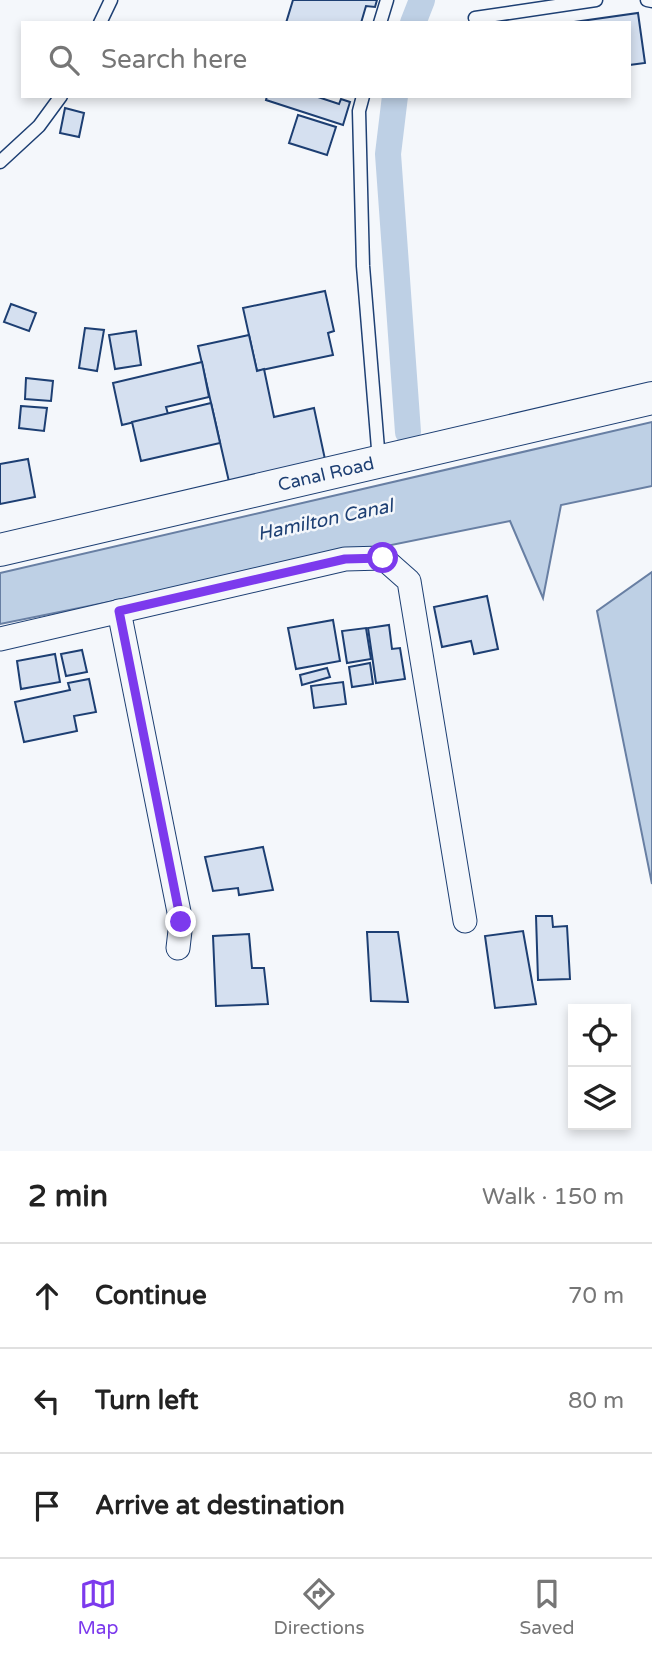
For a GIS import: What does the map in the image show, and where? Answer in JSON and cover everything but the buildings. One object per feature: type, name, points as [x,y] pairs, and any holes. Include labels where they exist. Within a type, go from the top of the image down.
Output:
[{"type":"main road","name":"Canal Road","points":[[0,550],[652,398]]},
{"type":"street","points":[[0,639],[345,559],[383,558],[409,580],[465,921]]},
{"type":"street","points":[[119,611],[181,922],[178,948]]},
{"type":"lane","points":[[101,21],[111,0]]},
{"type":"lane","points":[[381,21],[387,0]]},
{"type":"lane","points":[[475,18],[596,0]]},
{"type":"lane","points":[[0,162],[39,127],[60,98]]},
{"type":"lane","points":[[362,98],[359,111],[363,266],[379,461]]},
{"type":"water","name":"Hamilton Canal","points":[[652,422],[652,486],[561,505],[543,598],[510,521],[0,624],[0,573]]},
{"type":"water","points":[[652,572],[652,884],[597,611]]},
{"type":"waterway","points":[[414,21],[422,0]]},
{"type":"waterway","points":[[395,98],[388,154],[408,432]]},
{"type":"route","points":[[181,922],[119,611],[345,559],[383,558]]}]
